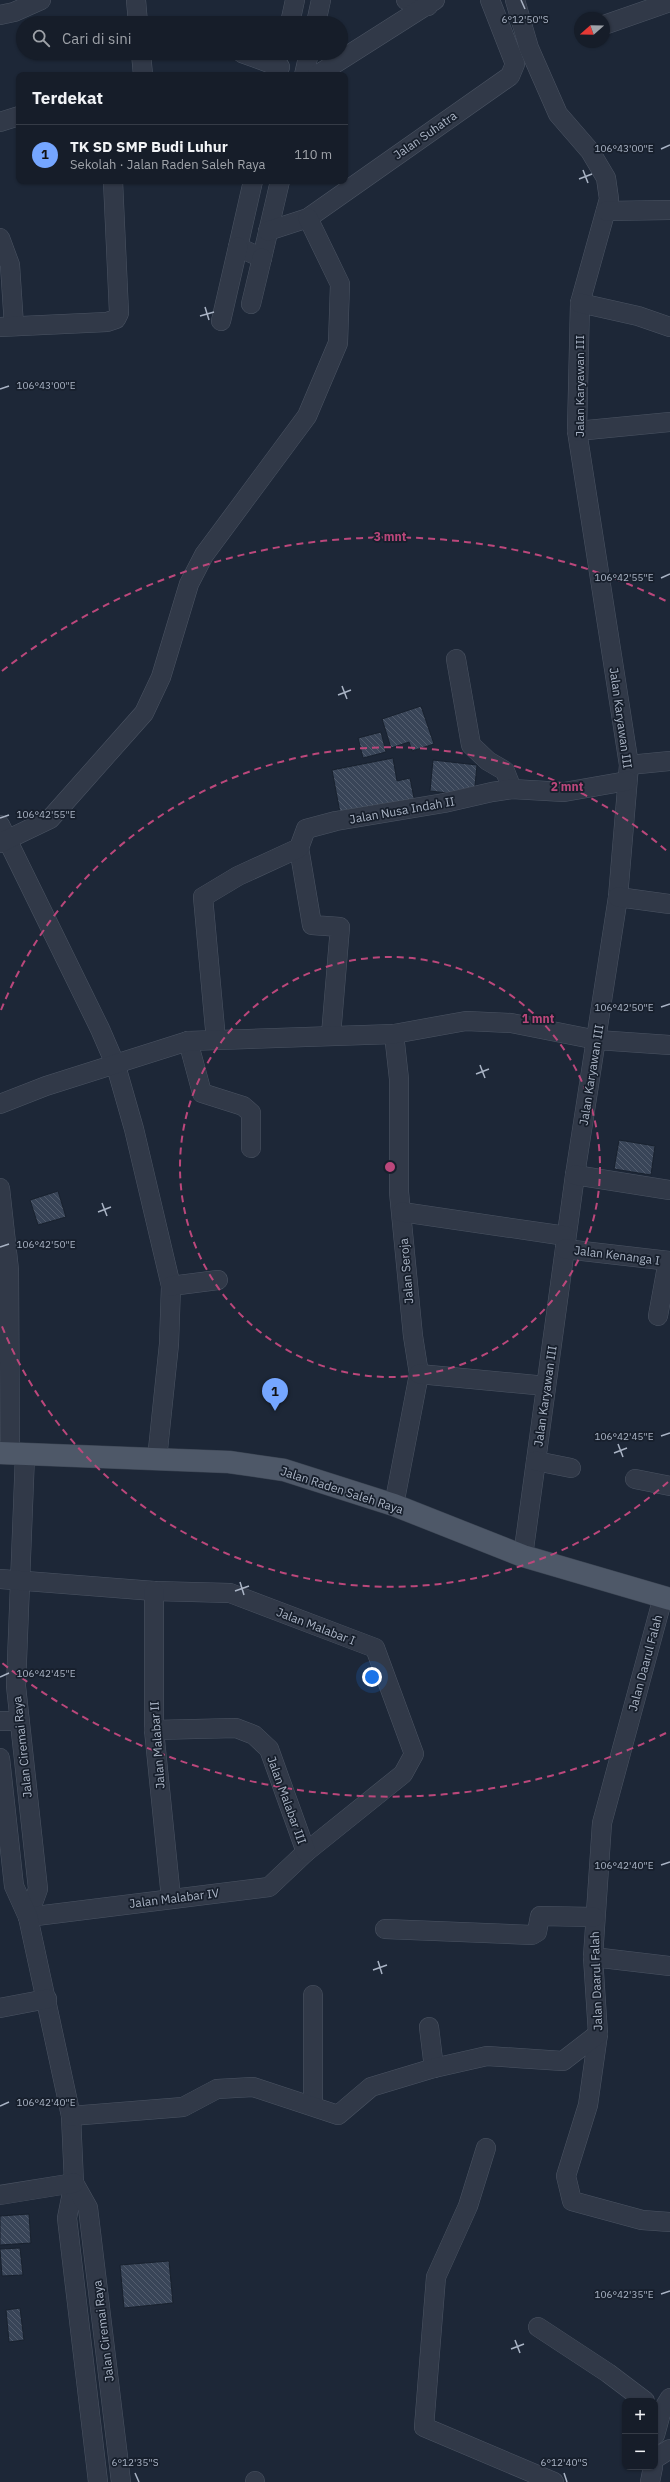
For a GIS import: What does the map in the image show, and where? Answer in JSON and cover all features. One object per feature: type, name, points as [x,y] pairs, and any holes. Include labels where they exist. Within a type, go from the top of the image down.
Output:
[{"type":"main road","name":"Jalan Raden Saleh Raya","points":[[12,1454],[157,1458],[229,1462],[284,1470],[394,1505],[523,1556],[667,1598]]},
{"type":"street","points":[[0,15],[14,12],[41,0]]},
{"type":"street","points":[[136,0],[137,16]]},
{"type":"street","points":[[292,16],[295,0]]},
{"type":"street","points":[[318,16],[322,0]]},
{"type":"street","points":[[406,0],[431,3]]},
{"type":"street","name":"Jalan Suhatra","points":[[268,231],[308,218],[510,76],[515,64],[490,0]]},
{"type":"street","name":"Jalan Karyawan III","points":[[515,0],[530,48],[558,114],[590,151],[606,178],[609,199],[580,303],[577,431],[628,773],[618,897],[597,1040],[574,1175],[523,1556]]},
{"type":"street","points":[[610,23],[670,2]]},
{"type":"street","points":[[348,55],[431,3]]},
{"type":"street","points":[[142,60],[143,72]]},
{"type":"street","points":[[264,60],[280,65]]},
{"type":"street","points":[[305,72],[307,60]]},
{"type":"street","points":[[322,72],[341,60]]},
{"type":"street","points":[[0,122],[16,117]]},
{"type":"street","points":[[0,238],[10,265],[7,326],[108,322],[116,319],[119,313],[113,184]]},
{"type":"street","points":[[221,321],[252,184]]},
{"type":"street","points":[[251,304],[279,184]]},
{"type":"street","points":[[606,211],[670,210]]},
{"type":"street","points":[[157,1458],[169,1344],[171,1286],[134,1129],[116,1066],[81,988],[2,836],[24,831],[50,819],[144,713],[161,677],[189,584],[204,555],[307,416],[338,343],[340,284],[308,218]]},
{"type":"street","points":[[238,247],[262,258]]},
{"type":"street","points":[[580,303],[638,316],[670,327]]},
{"type":"street","points":[[577,431],[670,422]]},
{"type":"street","points":[[456,659],[470,745],[488,761],[505,771],[512,789]]},
{"type":"street","name":"Jalan Nusa Indah II","points":[[299,848],[306,829],[512,789],[531,792],[564,792],[670,761]]},
{"type":"street","points":[[216,1040],[203,899],[204,895],[238,876],[299,848],[312,925],[340,927],[331,1035]]},
{"type":"street","points":[[618,897],[670,904]]},
{"type":"street","points":[[0,1104],[46,1086],[116,1066],[188,1041],[394,1034],[466,1021],[511,1023],[597,1040],[670,1044]]},
{"type":"street","name":"Jalan Seroja","points":[[394,1034],[399,1079],[399,1192],[412,1328],[419,1374],[394,1505]]},
{"type":"street","points":[[188,1041],[202,1093],[243,1106],[251,1113],[251,1148]]},
{"type":"street","points":[[574,1175],[670,1190]]},
{"type":"street","name":"Jalan Ciremai Raya","points":[[0,1188],[12,1454],[21,1581],[16,1686],[38,1889],[28,1917]]},
{"type":"street","name":"Jalan Kenanga I","points":[[402,1212],[669,1261]]},
{"type":"street","points":[[658,1316],[669,1261]]},
{"type":"street","points":[[171,1286],[218,1280]]},
{"type":"street","points":[[419,1374],[546,1386]]},
{"type":"street","points":[[536,1461],[571,1468]]},
{"type":"street","points":[[635,1479],[670,1486]]},
{"type":"street","name":"Jalan Malabar I","points":[[0,1579],[154,1592],[230,1593],[376,1648],[414,1754],[402,1774],[306,1852]]},
{"type":"street","name":"Jalan Malabar II","points":[[154,1592],[154,1730],[171,1898]]},
{"type":"street","name":"Jalan Daarul Falah","points":[[667,1598],[602,1823],[592,1957],[598,2034],[588,2105],[566,2176],[572,2201],[642,2220],[670,2222]]},
{"type":"street","points":[[0,1721],[19,1721]]},
{"type":"street","name":"Jalan Malabar III","points":[[154,1730],[236,1728],[254,1735],[269,1749],[306,1852]]},
{"type":"street","name":"Jalan Ciremai Raya","points":[[0,1758],[7,1886],[28,1917],[47,1999],[71,2116],[74,2183],[67,2218],[98,2482]]},
{"type":"street","name":"Jalan Malabar IV","points":[[28,1917],[269,1887],[306,1852]]},
{"type":"street","points":[[385,1929],[532,1935],[537,1932],[538,1919],[543,1915],[594,1917]]},
{"type":"street","points":[[592,1957],[670,1966]]},
{"type":"street","points":[[313,1995],[313,2106]]},
{"type":"street","points":[[0,2008],[47,1999]]},
{"type":"street","points":[[429,2027],[434,2068]]},
{"type":"street","points":[[71,2116],[183,2107],[217,2089],[253,2087],[338,2115],[370,2087],[434,2068],[487,2056],[563,2061],[598,2034]]},
{"type":"street","points":[[486,2148],[468,2206],[436,2277],[424,2427],[533,2478],[554,2482]]},
{"type":"street","points":[[0,2195],[74,2183]]},
{"type":"street","name":"Jalan Ciremai Raya","points":[[74,2183],[88,2208],[121,2482]]},
{"type":"street","points":[[538,2327],[608,2373],[641,2398]]},
{"type":"street","points":[[655,2434],[664,2410]]},
{"type":"street","points":[[650,2482],[654,2470]]},
{"type":"building","points":[[421,706],[434,744],[412,751],[409,742],[391,748],[382,719]]},
{"type":"building","points":[[381,732],[386,752],[363,758],[358,738]]},
{"type":"building","points":[[393,758],[397,781],[410,778],[415,803],[341,818],[332,770]]},
{"type":"building","points":[[433,760],[477,765],[474,796],[430,791]]},
{"type":"building","points":[[619,1140],[655,1146],[651,1175],[614,1169]]},
{"type":"building","points":[[58,1191],[66,1217],[38,1225],[30,1200]]},
{"type":"building","points":[[29,2214],[31,2243],[0,2245],[0,2216]]},
{"type":"building","points":[[20,2248],[23,2275],[2,2276],[0,2249]]},
{"type":"building","points":[[169,2261],[173,2303],[124,2308],[120,2265]]},
{"type":"building","points":[[20,2308],[24,2340],[9,2342],[6,2310]]},
{"type":"place","name":"TK SD SMP Budi Luhur","points":[[275,1411]]}]
